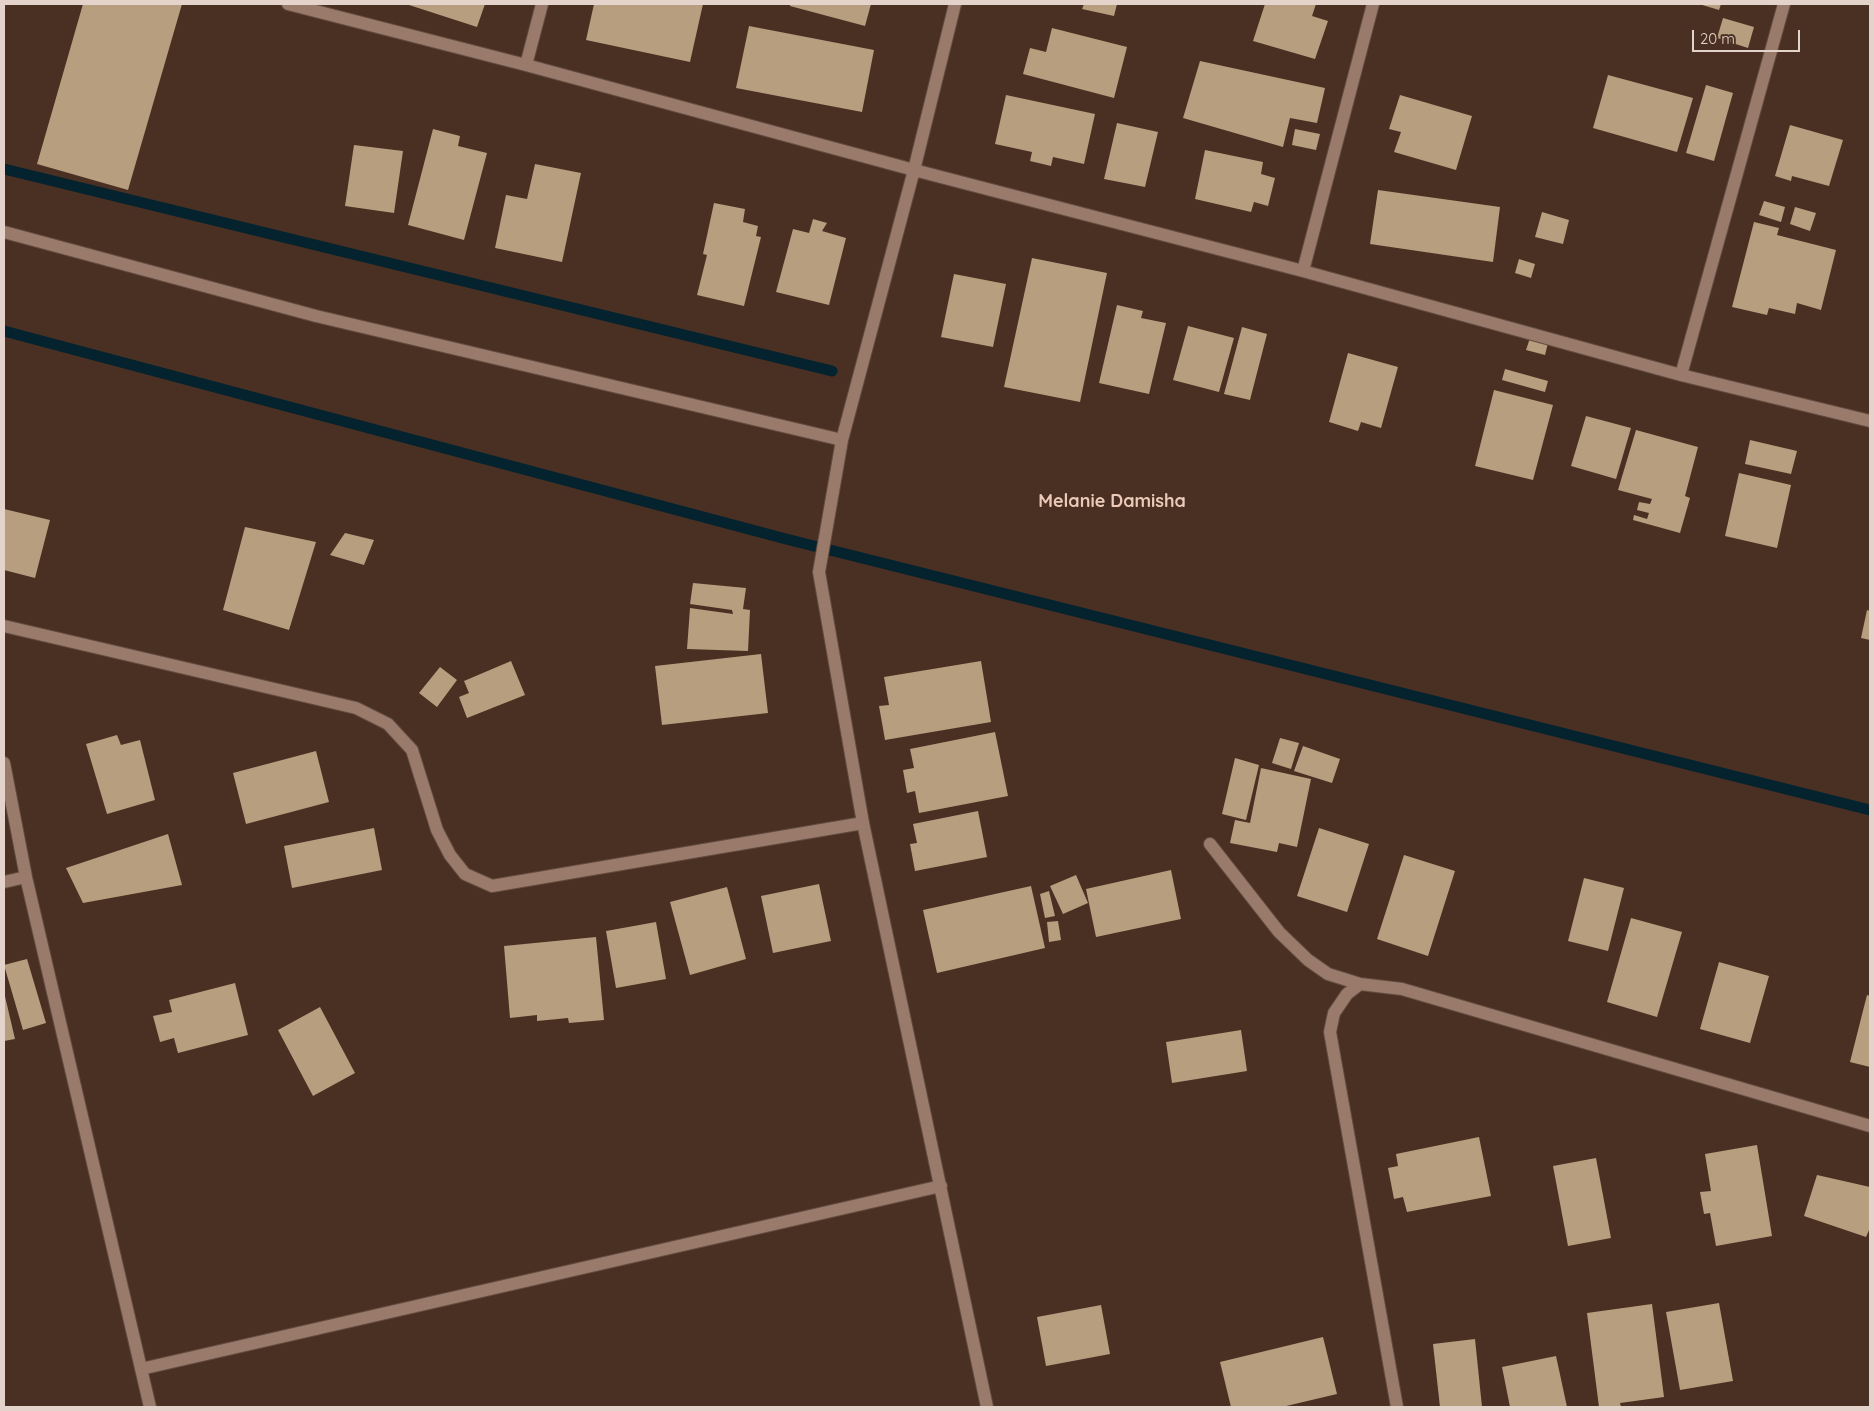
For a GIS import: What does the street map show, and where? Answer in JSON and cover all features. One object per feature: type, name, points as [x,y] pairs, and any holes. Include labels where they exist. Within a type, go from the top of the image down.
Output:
[{"type":"street","points":[[288,4],[526,65],[914,170],[1303,271],[1681,374],[1870,421]]},
{"type":"street","points":[[526,65],[542,4]]},
{"type":"street","points":[[955,4],[914,170],[842,440],[819,572],[863,823],[987,1407]]},
{"type":"street","points":[[1303,271],[1373,4]]},
{"type":"street","points":[[1681,374],[1784,4]]},
{"type":"street","points":[[4,232],[316,316],[842,440]]},
{"type":"street","points":[[4,626],[356,708],[388,724],[412,750],[437,830],[450,855],[464,874],[492,886],[863,823]]},
{"type":"street","points":[[4,763],[26,877],[150,1407]]},
{"type":"street","points":[[1210,844],[1279,932],[1308,960],[1328,974],[1360,984],[1402,989],[1870,1126]]},
{"type":"street","points":[[4,882],[26,877]]},
{"type":"street","points":[[1360,984],[1347,994],[1334,1013],[1330,1032],[1397,1407]]},
{"type":"street","points":[[141,1369],[941,1186]]},
{"type":"building","points":[[83,4],[182,4],[128,190],[37,164]]},
{"type":"building","points":[[406,4],[485,4],[477,27]]},
{"type":"building","points":[[594,4],[703,4],[690,62],[586,40]]},
{"type":"building","points":[[790,4],[871,4],[865,26],[790,6]]},
{"type":"building","points":[[1084,4],[1117,4],[1114,16],[1082,9]]},
{"type":"building","points":[[1265,4],[1316,4],[1312,16],[1328,21],[1315,59],[1253,41]]},
{"type":"building","points":[[1699,4],[1721,4],[1719,10]]},
{"type":"building","points":[[1723,18],[1754,27],[1748,48],[1717,38]]},
{"type":"building","points":[[749,26],[874,50],[862,112],[736,88]]},
{"type":"building","points":[[1052,28],[1127,47],[1114,98],[1023,74],[1030,48],[1046,52]]},
{"type":"building","points":[[1200,61],[1325,88],[1317,123],[1290,118],[1283,147],[1183,118]]},
{"type":"building","points":[[1608,75],[1693,98],[1677,152],[1593,128]]},
{"type":"building","points":[[1706,85],[1733,93],[1714,161],[1686,153]]},
{"type":"building","points":[[1006,95],[1095,114],[1084,164],[1053,157],[1051,166],[1030,161],[1032,152],[995,144]]},
{"type":"building","points":[[1400,95],[1472,116],[1456,170],[1394,152],[1401,132],[1389,129]]},
{"type":"building","points":[[1117,123],[1158,132],[1145,187],[1104,179]]},
{"type":"building","points":[[1790,125],[1843,140],[1829,186],[1792,176],[1791,181],[1775,176]]},
{"type":"building","points":[[433,129],[460,136],[458,146],[487,153],[464,240],[408,225]]},
{"type":"building","points":[[1295,129],[1320,134],[1316,150],[1292,145]]},
{"type":"building","points":[[354,145],[403,151],[394,213],[345,206]]},
{"type":"building","points":[[1205,150],[1263,162],[1261,174],[1275,178],[1268,206],[1254,202],[1251,212],[1195,199]]},
{"type":"building","points":[[535,164],[581,173],[562,262],[495,248],[506,195],[527,199]]},
{"type":"building","points":[[1378,190],[1500,207],[1493,262],[1370,244]]},
{"type":"building","points":[[1764,201],[1785,207],[1781,222],[1759,215]]},
{"type":"building","points":[[714,203],[745,209],[743,222],[758,226],[756,236],[761,237],[744,306],[697,295],[707,255],[703,254]]},
{"type":"building","points":[[1795,207],[1816,213],[1810,231],[1790,224]]},
{"type":"building","points":[[1542,212],[1569,220],[1563,244],[1535,237]]},
{"type":"building","points":[[813,219],[827,223],[822,231],[846,238],[829,305],[776,292],[793,229],[809,233]]},
{"type":"building","points":[[1754,222],[1779,228],[1777,235],[1836,250],[1821,310],[1797,303],[1795,314],[1769,308],[1767,315],[1732,307]]},
{"type":"building","points":[[1032,258],[1107,273],[1080,402],[1004,387]]},
{"type":"building","points":[[1519,259],[1535,264],[1531,278],[1515,273]]},
{"type":"building","points":[[954,274],[1006,284],[993,347],[941,337]]},
{"type":"building","points":[[1117,305],[1143,311],[1141,318],[1166,323],[1149,394],[1099,383]]},
{"type":"building","points":[[1188,326],[1234,338],[1219,392],[1173,380]]},
{"type":"building","points":[[1242,327],[1267,334],[1250,400],[1224,394]]},
{"type":"building","points":[[1533,329],[1550,335],[1545,355],[1526,350]]},
{"type":"building","points":[[1348,353],[1398,367],[1381,428],[1361,422],[1358,431],[1329,422]]},
{"type":"building","points":[[1505,369],[1548,381],[1545,392],[1502,380]]},
{"type":"building","points":[[1494,390],[1553,405],[1533,480],[1475,466]]},
{"type":"building","points":[[1586,416],[1631,428],[1616,479],[1571,466]]},
{"type":"building","points":[[1636,430],[1698,447],[1685,496],[1690,498],[1680,533],[1633,520],[1634,515],[1647,519],[1649,513],[1637,510],[1639,502],[1650,504],[1652,499],[1618,490]]},
{"type":"building","points":[[1750,440],[1797,451],[1791,474],[1745,464]]},
{"type":"building","points":[[1739,473],[1791,485],[1777,548],[1725,536]]},
{"type":"building","points":[[4,509],[50,520],[35,578],[4,570]]},
{"type":"building","points":[[245,527],[316,542],[289,630],[223,610]]},
{"type":"building","points":[[345,533],[374,540],[364,565],[330,555]]},
{"type":"building","points":[[693,583],[746,588],[743,609],[750,610],[748,651],[687,649],[690,608],[733,614],[732,610],[690,604]]},
{"type":"building","points":[[1867,610],[1870,611],[1870,640],[1861,638]]},
{"type":"building","points":[[761,654],[768,713],[662,725],[655,666]]},
{"type":"building","points":[[511,661],[525,695],[467,718],[459,697],[469,693],[464,681]]},
{"type":"building","points":[[981,661],[991,722],[885,740],[879,706],[889,705],[884,677]]},
{"type":"building","points":[[440,667],[457,680],[437,707],[419,693]]},
{"type":"building","points":[[995,732],[1008,796],[919,813],[915,791],[907,793],[903,770],[914,768],[910,749]]},
{"type":"building","points":[[117,735],[121,745],[140,740],[155,800],[107,814],[86,744]]},
{"type":"building","points":[[1280,738],[1299,743],[1291,769],[1272,763]]},
{"type":"building","points":[[1303,746],[1340,759],[1332,783],[1294,771]]},
{"type":"building","points":[[316,751],[329,802],[246,824],[233,773]]},
{"type":"building","points":[[1235,758],[1259,765],[1246,820],[1222,814]]},
{"type":"building","points":[[1261,768],[1311,779],[1297,847],[1279,843],[1277,852],[1230,843],[1235,820],[1250,823]]},
{"type":"building","points":[[978,811],[987,857],[915,871],[910,844],[917,843],[913,824]]},
{"type":"building","points":[[374,828],[382,870],[292,888],[284,846]]},
{"type":"building","points":[[1319,828],[1369,844],[1347,912],[1297,896]]},
{"type":"building","points":[[168,834],[182,885],[83,903],[66,868]]},
{"type":"building","points":[[1404,855],[1455,871],[1428,956],[1377,939]]},
{"type":"building","points":[[1171,870],[1181,919],[1096,937],[1086,889]]},
{"type":"building","points":[[1076,875],[1088,903],[1063,914],[1050,886]]},
{"type":"building","points":[[1584,878],[1624,888],[1608,951],[1568,941]]},
{"type":"building","points":[[819,884],[831,941],[773,953],[761,896]]},
{"type":"building","points":[[1031,886],[1045,948],[937,973],[923,910]]},
{"type":"building","points":[[727,887],[746,959],[690,975],[670,902]]},
{"type":"building","points":[[1049,891],[1055,916],[1045,918],[1040,894]]},
{"type":"building","points":[[1631,918],[1682,932],[1657,1017],[1607,1002]]},
{"type":"building","points":[[1058,921],[1061,940],[1049,942],[1047,922]]},
{"type":"building","points":[[656,922],[666,979],[616,988],[606,931]]},
{"type":"building","points":[[596,937],[604,1020],[569,1023],[568,1018],[537,1021],[537,1015],[510,1018],[504,946]]},
{"type":"building","points":[[27,959],[46,1023],[23,1030],[4,965]]},
{"type":"building","points":[[1719,962],[1769,976],[1750,1043],[1700,1029]]},
{"type":"building","points":[[235,983],[248,1035],[178,1053],[174,1038],[160,1042],[153,1016],[172,1012],[169,1000]]},
{"type":"building","points":[[4,992],[15,1039],[4,1041]]},
{"type":"building","points":[[1867,995],[1870,996],[1870,1067],[1850,1062]]},
{"type":"building","points":[[320,1007],[355,1073],[313,1096],[278,1030]]},
{"type":"building","points":[[1241,1030],[1247,1071],[1172,1083],[1166,1042]]},
{"type":"building","points":[[1479,1137],[1491,1196],[1407,1212],[1403,1197],[1394,1199],[1388,1168],[1398,1166],[1396,1154]]},
{"type":"building","points":[[1757,1145],[1772,1236],[1716,1246],[1710,1213],[1704,1214],[1700,1192],[1711,1191],[1705,1154]]},
{"type":"building","points":[[1596,1158],[1611,1238],[1568,1246],[1553,1166]]},
{"type":"building","points":[[1817,1175],[1870,1187],[1870,1228],[1866,1237],[1804,1216]]},
{"type":"building","points":[[1719,1303],[1733,1381],[1680,1390],[1666,1312]]},
{"type":"building","points":[[1652,1304],[1664,1397],[1620,1403],[1621,1407],[1599,1407],[1587,1313]]},
{"type":"building","points":[[1101,1305],[1110,1354],[1046,1366],[1037,1317]]},
{"type":"building","points":[[1323,1337],[1337,1394],[1282,1407],[1231,1407],[1220,1362]]},
{"type":"building","points":[[1475,1339],[1482,1407],[1440,1407],[1433,1344]]},
{"type":"building","points":[[1556,1356],[1567,1407],[1510,1407],[1502,1367]]},
{"type":"waterway","points":[[4,169],[832,371]]},
{"type":"waterway","points":[[4,331],[786,539],[1870,810]]},
{"type":"district","name":"Melanie Damisha","points":[[1112,502]]}]
